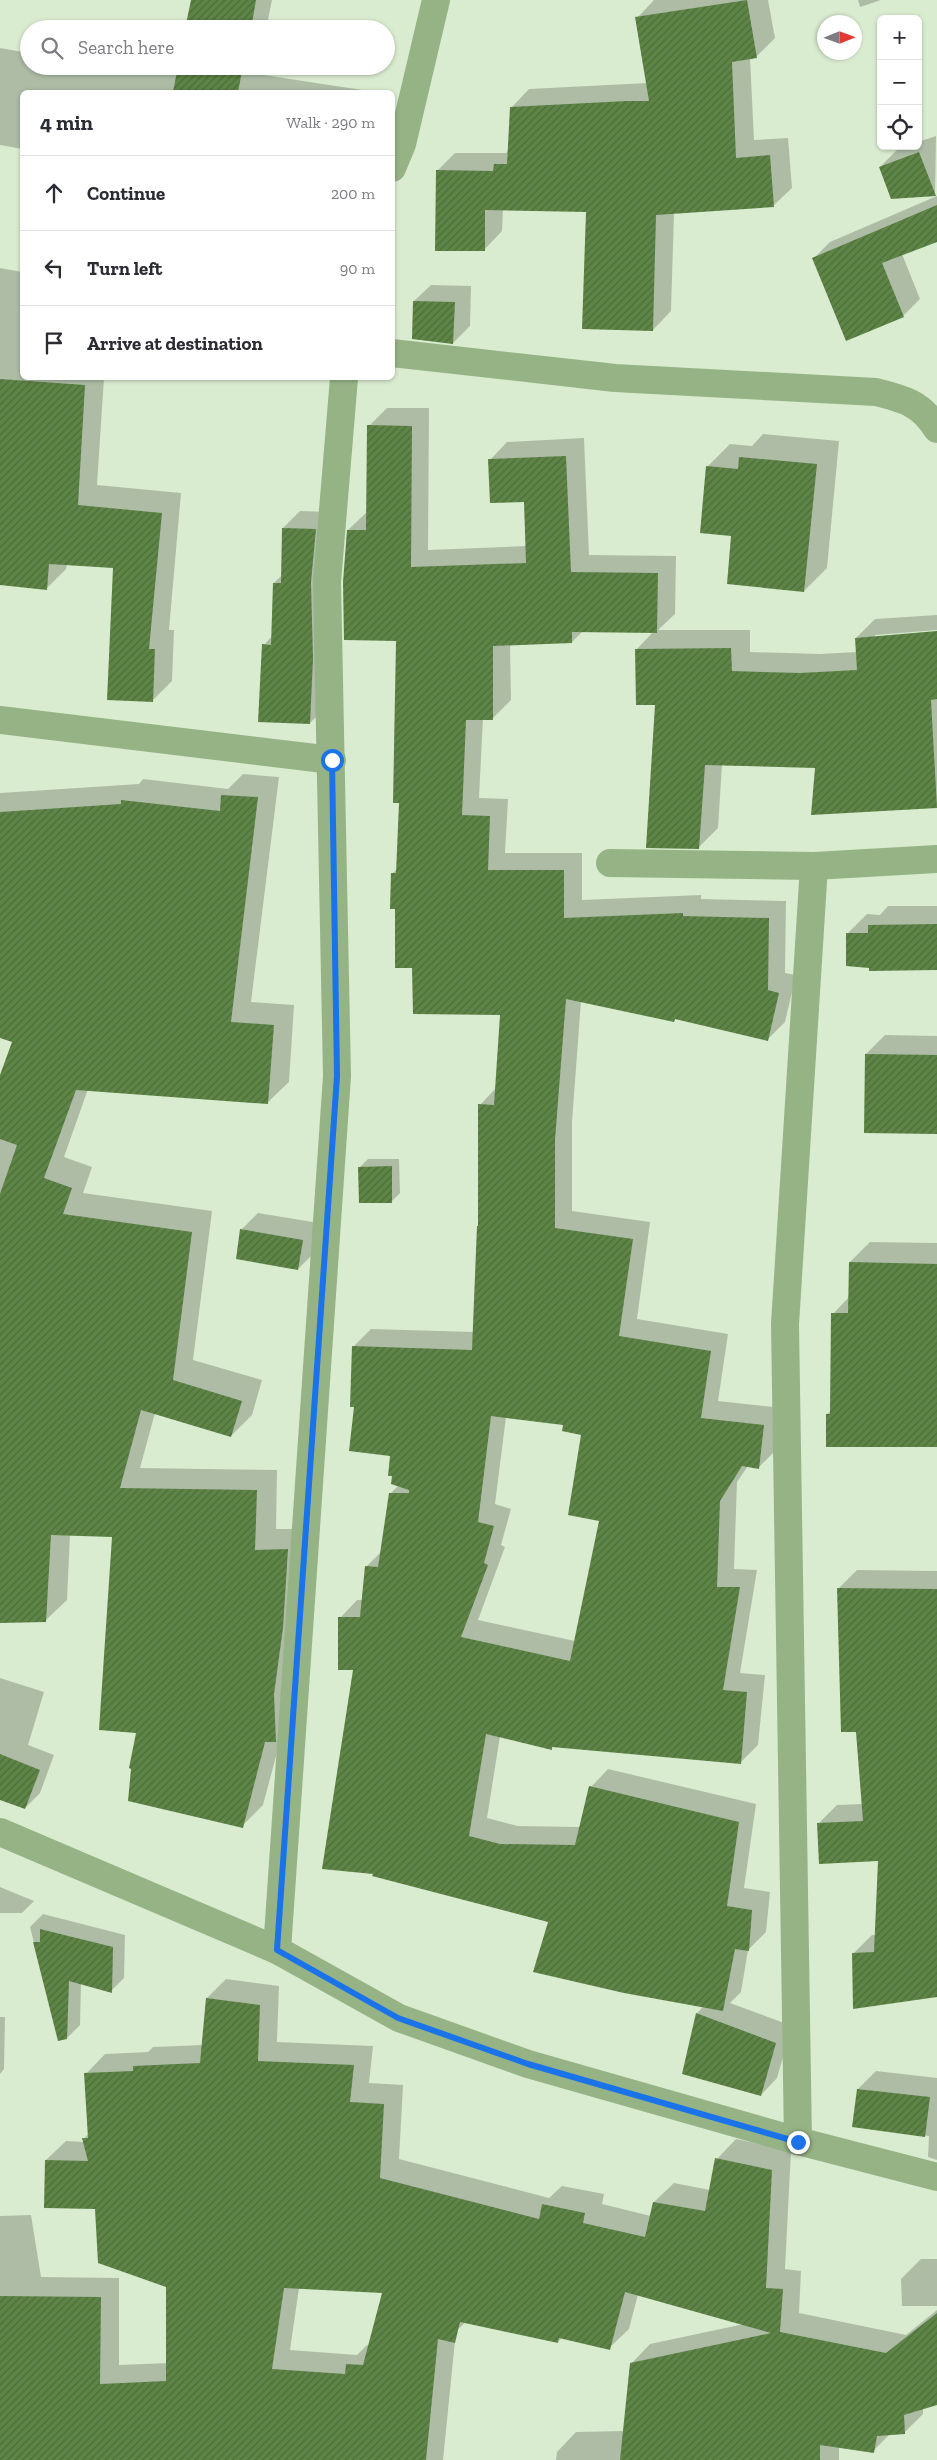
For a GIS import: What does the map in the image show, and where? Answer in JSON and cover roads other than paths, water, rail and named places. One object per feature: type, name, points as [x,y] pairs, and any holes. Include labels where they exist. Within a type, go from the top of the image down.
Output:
[{"type":"street","points":[[395,161],[402,144],[436,0]]},
{"type":"street","points":[[395,353],[615,378],[876,392],[909,400],[932,421],[937,430]]},
{"type":"street","points":[[277,1950],[337,1076],[327,582],[344,380]]},
{"type":"street","points":[[0,720],[332,760]]},
{"type":"street","points":[[610,863],[814,866],[937,859]]},
{"type":"street","points":[[798,2142],[785,1324],[814,866]]},
{"type":"street","points":[[0,1832],[277,1950],[398,2018],[528,2064],[798,2142],[937,2177]]}]
